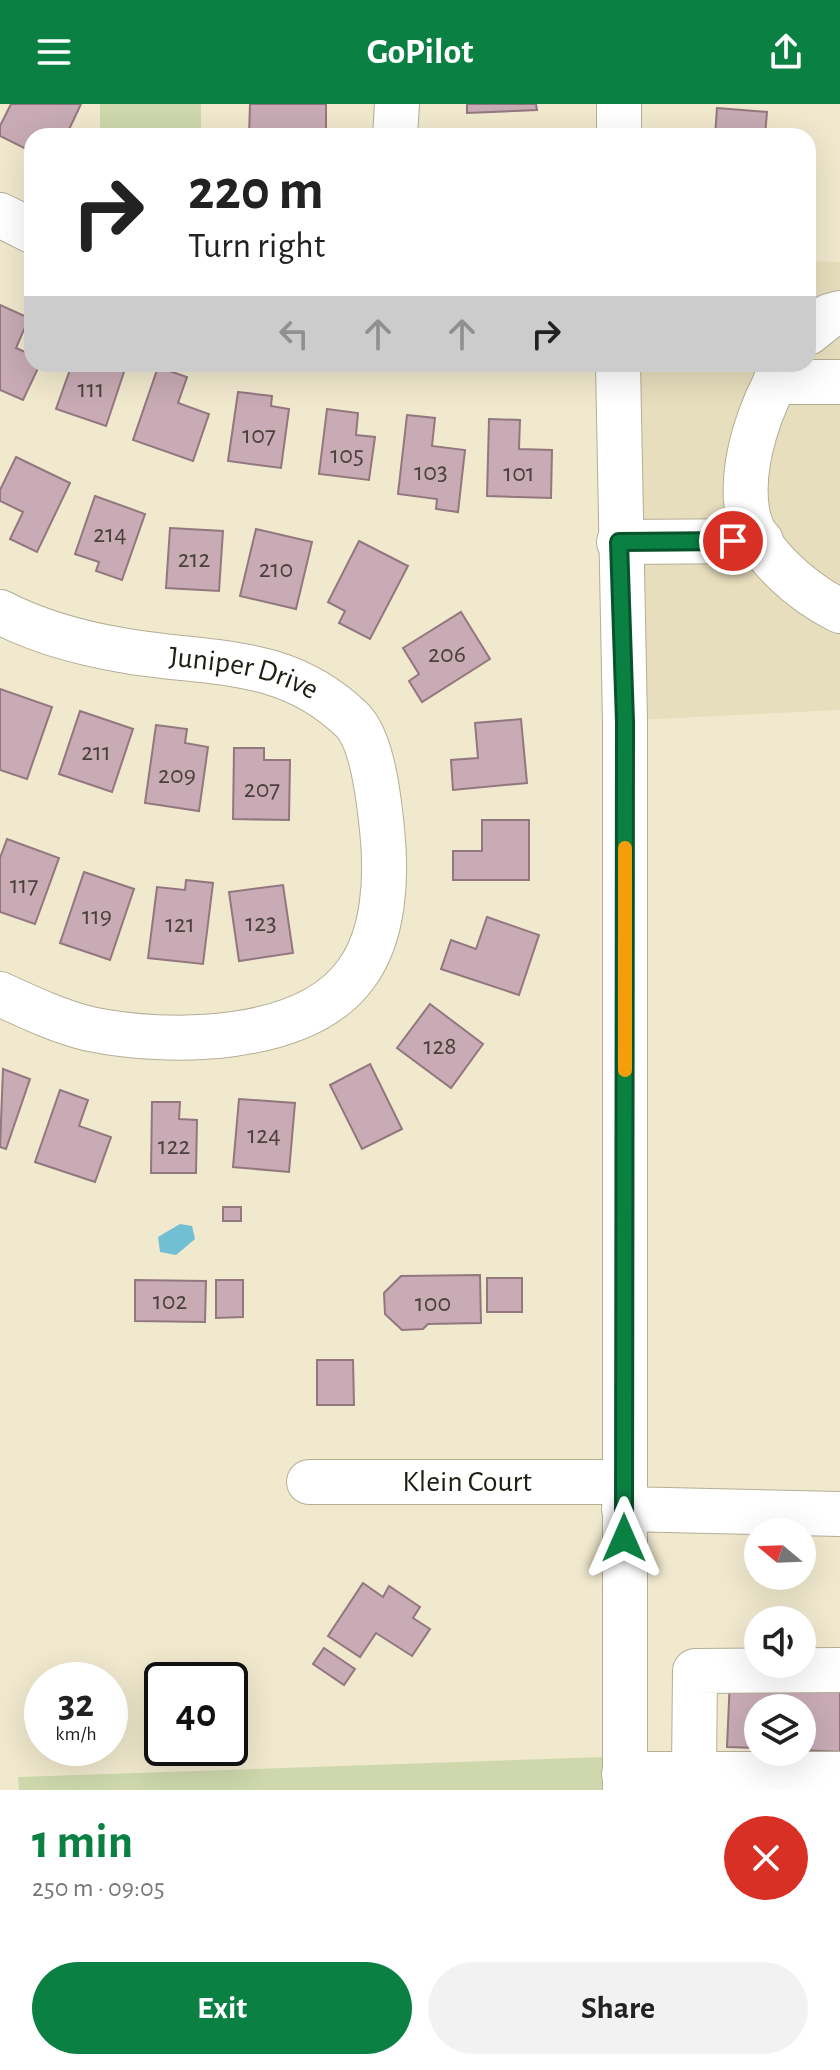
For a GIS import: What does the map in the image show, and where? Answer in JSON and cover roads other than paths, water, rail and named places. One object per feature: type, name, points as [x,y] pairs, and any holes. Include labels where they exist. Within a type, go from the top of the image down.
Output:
[{"type":"street","points":[[396,128],[397,104]]},
{"type":"street","points":[[619,104],[619,128]]},
{"type":"street","points":[[0,215],[24,227]]},
{"type":"street","points":[[816,327],[829,316],[840,313]]},
{"type":"street","points":[[618,372],[619,542],[625,722],[625,1782],[694,1774],[840,1774]]},
{"type":"street","points":[[840,382],[780,373],[745,476],[747,513],[761,541],[804,588],[840,611]]},
{"type":"street","points":[[619,542],[761,541]]},
{"type":"street","name":"Juniper Drive","points":[[0,612],[60,636],[122,651],[233,662],[272,671],[308,686],[354,722],[377,776],[384,846],[382,899],[375,934],[355,975],[317,1008],[278,1026],[216,1038],[103,1030],[64,1020],[0,994]]},
{"type":"street","name":"Klein Court","points":[[309,1482],[624,1495],[840,1514]]},
{"type":"street","points":[[694,1774],[695,1671],[840,1670]]},
{"type":"water","points":[[180,1224],[192,1226],[195,1239],[176,1255],[160,1252],[158,1237]]}]
